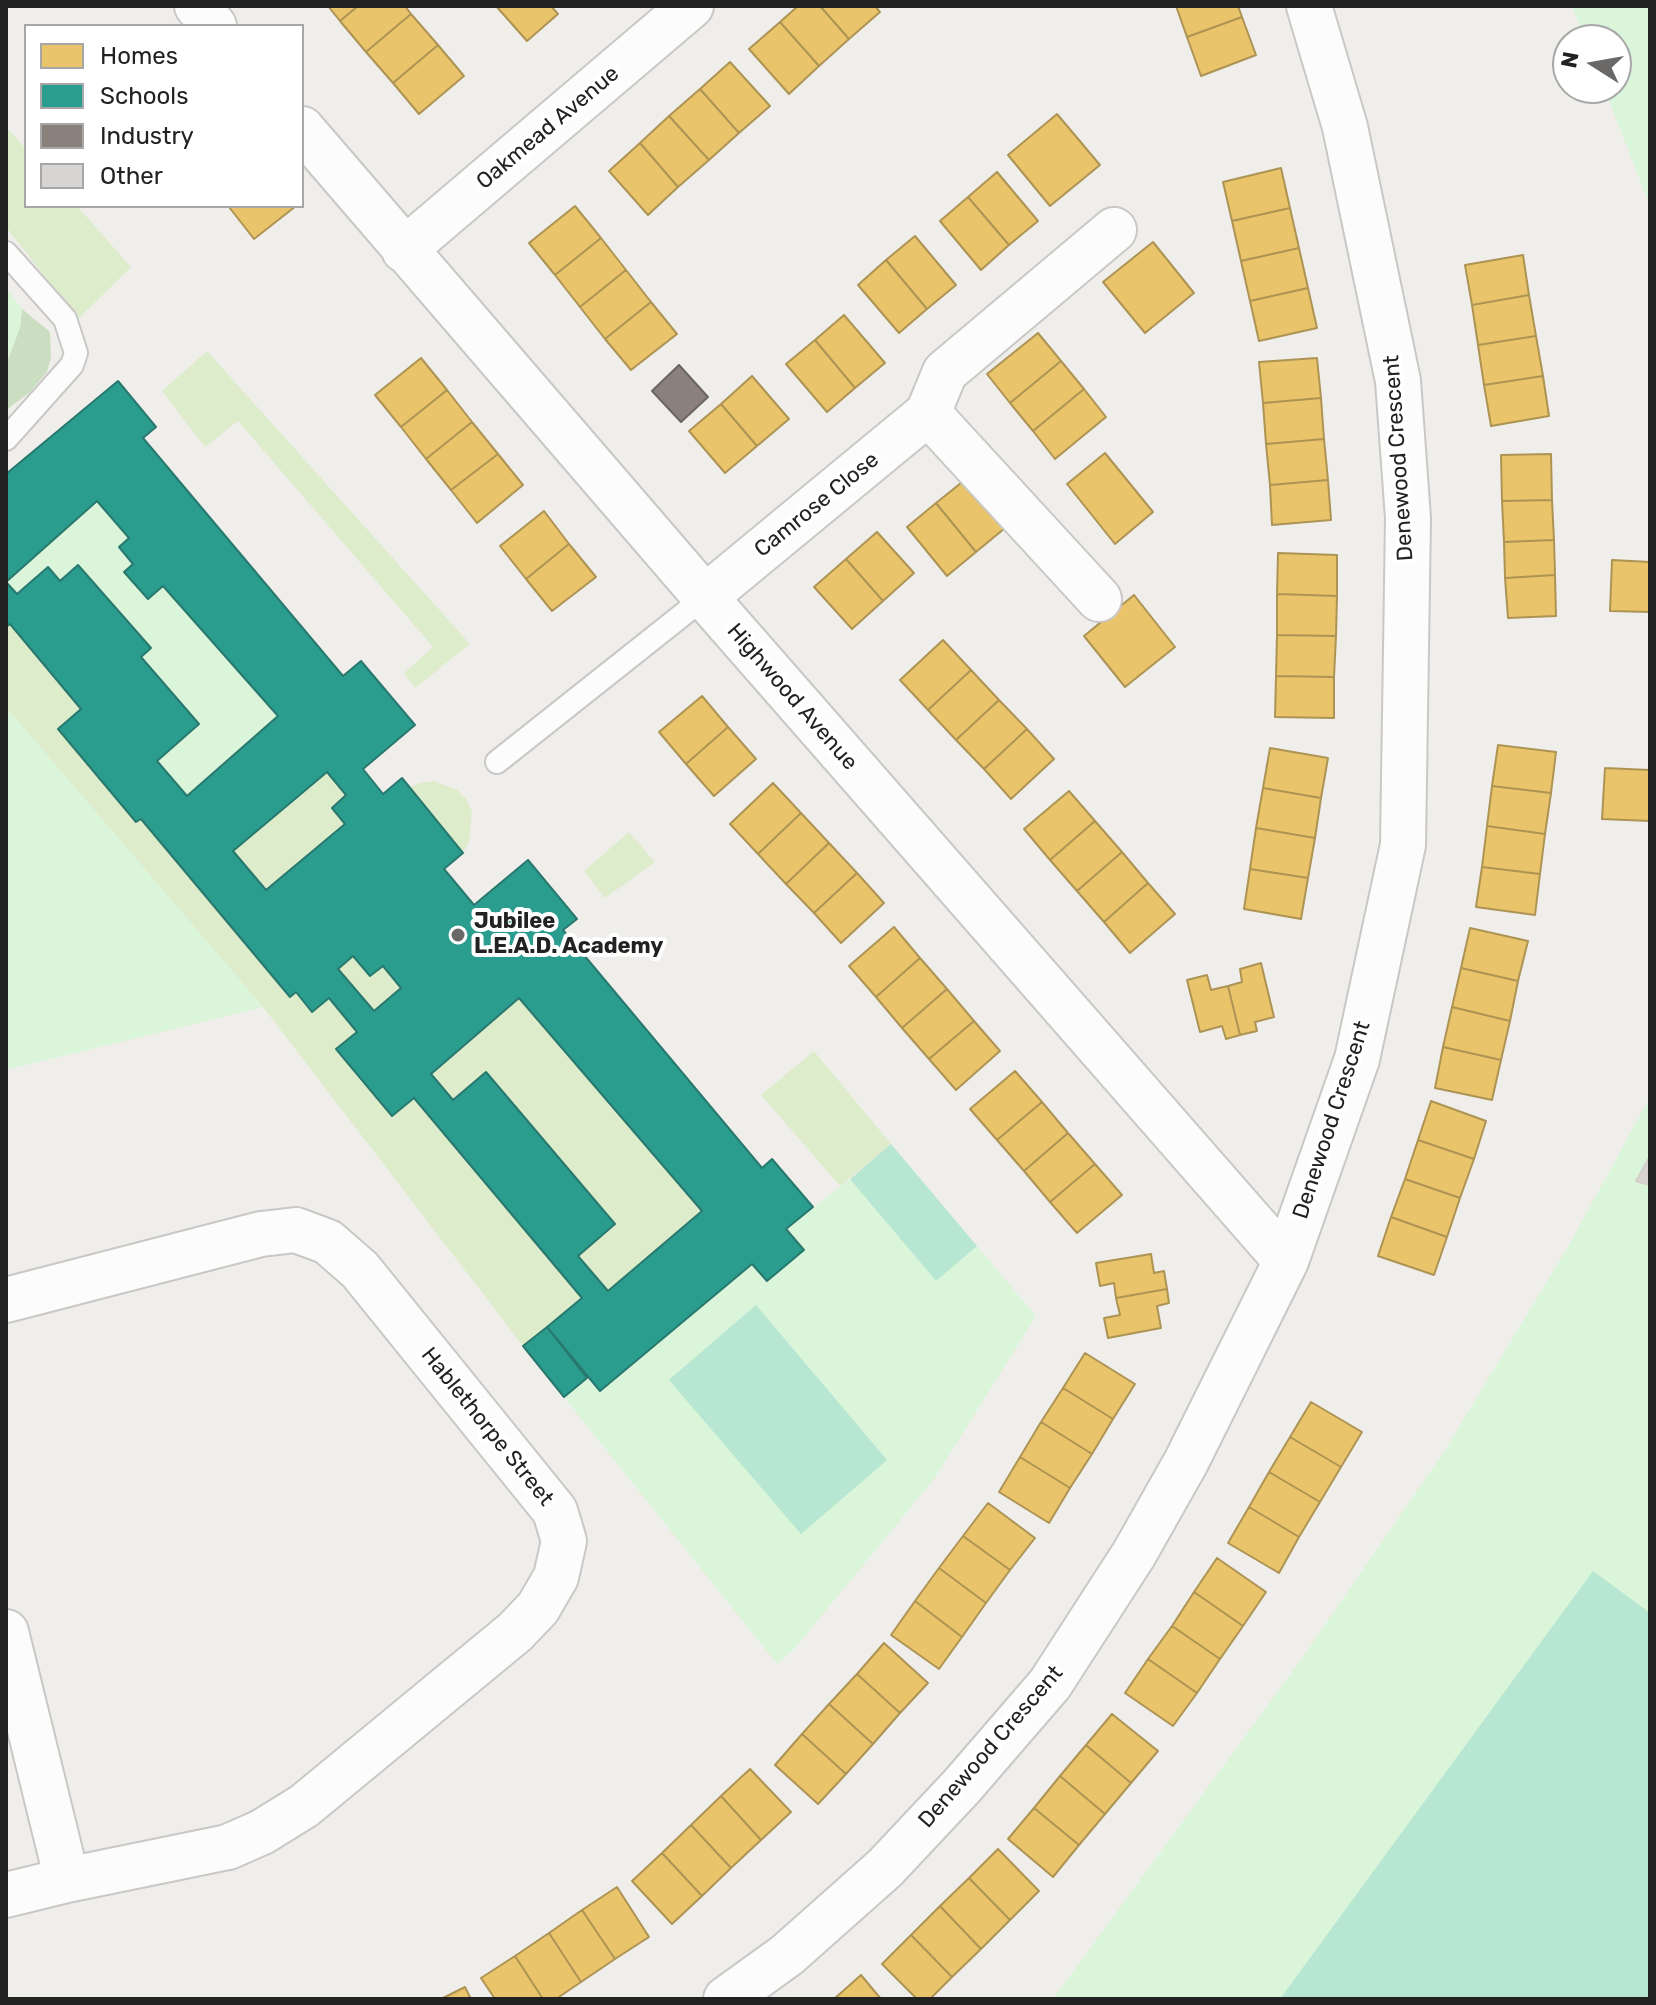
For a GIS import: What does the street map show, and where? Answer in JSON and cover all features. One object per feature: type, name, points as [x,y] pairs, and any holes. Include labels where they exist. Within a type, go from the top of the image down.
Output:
[{"type":"street","points":[[197,6],[212,24]]},
{"type":"street","name":"Oakmead Avenue","points":[[404,250],[691,6]]},
{"type":"street","name":"Denewood Crescent","points":[[726,1999],[787,1955],[885,1868],[962,1786],[1050,1684],[1134,1554],[1186,1462],[1286,1261],[1357,1059],[1403,845],[1408,518],[1398,381],[1345,127],[1309,6]]},
{"type":"street","name":"Highwood Avenue","points":[[304,131],[705,597],[1286,1261]]},
{"type":"street","name":"Camrose Close","points":[[705,597],[928,413],[945,372],[1114,230]]},
{"type":"street","points":[[928,413],[1099,599]]},
{"type":"street","name":"Hablethorpe Street","points":[[6,1300],[261,1234],[296,1230],[328,1242],[360,1270],[555,1511],[564,1541],[556,1577],[538,1608],[515,1632],[304,1806],[262,1832],[228,1847],[6,1895]]},
{"type":"street","points":[[6,1632],[67,1880]]},
{"type":"lane","points":[[6,253],[65,319],[76,353],[72,365],[6,439]]},
{"type":"lane","points":[[497,762],[705,597]]},
{"type":"green space","points":[[1572,6],[1650,6],[1650,206],[1610,104],[1632,104],[1632,24],[1579,24]]},
{"type":"green space","points":[[6,127],[24,147],[24,208],[79,208],[131,267],[78,319],[6,227]]},
{"type":"green space","points":[[6,288],[22,309],[20,327],[6,365]]},
{"type":"green space","points":[[22,309],[50,332],[51,357],[47,372],[29,393],[6,410],[6,365],[20,327]]},
{"type":"green space","points":[[207,351],[470,644],[415,688],[404,673],[433,647],[238,421],[205,447],[162,391]]},
{"type":"green space","points":[[97,501],[129,538],[119,547],[133,564],[124,572],[148,599],[163,586],[278,716],[187,796],[157,761],[199,724],[141,657],[151,648],[78,566],[60,581],[48,567],[17,594],[6,582]]},
{"type":"green space","points":[[10,624],[81,709],[58,729],[136,822],[141,819],[290,997],[296,993],[312,1012],[329,998],[357,1032],[336,1050],[391,1115],[414,1098],[582,1298],[523,1346],[263,1007],[6,707],[6,627]]},
{"type":"green space","points":[[6,707],[263,1007],[6,1070]]},
{"type":"green space","points":[[327,772],[346,795],[332,808],[345,824],[266,890],[233,851]]},
{"type":"green space","points":[[434,781],[457,790],[467,800],[472,812],[469,842],[463,853],[409,788]]},
{"type":"green space","points":[[629,832],[655,862],[605,898],[584,871]]},
{"type":"green space","points":[[353,956],[370,976],[383,966],[401,988],[374,1011],[338,969]]},
{"type":"green space","points":[[519,998],[702,1211],[608,1291],[578,1256],[615,1223],[486,1072],[453,1100],[431,1074]]},
{"type":"green space","points":[[814,1051],[891,1144],[840,1186],[761,1095]]},
{"type":"green space","points":[[1650,1097],[1650,1999],[1053,1999],[1300,1661],[1445,1450],[1569,1245]]},
{"type":"green space","points":[[891,1144],[977,1246],[936,1281],[850,1179]]},
{"type":"green space","points":[[850,1179],[936,1280],[977,1246],[1036,1316],[934,1479],[795,1648],[777,1664],[564,1397],[587,1378],[600,1391],[752,1264],[767,1281],[804,1250],[786,1229]]},
{"type":"green space","points":[[756,1305],[887,1460],[801,1534],[669,1380]]},
{"type":"green space","points":[[1593,1571],[1650,1613],[1650,1999],[1280,1999]]},
{"type":"building: Homes","points":[[328,6],[358,6],[340,21]]},
{"type":"building: Homes","points":[[358,6],[405,6],[411,14],[366,52],[340,21]]},
{"type":"building: Homes","points":[[496,6],[551,6],[558,14],[527,41]]},
{"type":"building: Homes","points":[[798,6],[820,6],[849,39],[819,66],[780,22]]},
{"type":"building: Homes","points":[[820,6],[875,6],[880,12],[849,39]]},
{"type":"building: Homes","points":[[1176,6],[1238,6],[1242,17],[1187,37]]},
{"type":"building: Homes","points":[[411,14],[438,45],[393,83],[366,52]]},
{"type":"building: Homes","points":[[1242,17],[1256,55],[1201,76],[1187,37]]},
{"type":"building: Homes","points":[[780,22],[819,66],[789,94],[749,49]]},
{"type":"building: Homes","points":[[438,45],[464,76],[419,114],[393,83]]},
{"type":"building: Homes","points":[[730,62],[770,106],[739,133],[700,89]]},
{"type":"building: Homes","points":[[700,89],[739,133],[709,160],[669,116]]},
{"type":"building: Homes","points":[[1057,114],[1100,165],[1050,206],[1008,155]]},
{"type":"building: Homes","points":[[669,116],[709,160],[678,187],[640,143]]},
{"type":"building: Homes","points":[[640,143],[678,187],[648,215],[609,171]]},
{"type":"building: Homes","points":[[1281,168],[1290,208],[1232,221],[1223,182]]},
{"type":"building: Homes","points":[[997,172],[1038,221],[1009,245],[968,197]]},
{"type":"building: Homes","points":[[968,197],[1009,245],[981,270],[940,221]]},
{"type":"building: Homes","points":[[575,206],[601,238],[555,275],[529,243]]},
{"type":"building: Homes","points":[[230,208],[293,208],[254,239]]},
{"type":"building: Homes","points":[[1290,208],[1299,248],[1241,261],[1232,221]]},
{"type":"building: Homes","points":[[915,236],[956,285],[927,309],[886,260]]},
{"type":"building: Homes","points":[[601,238],[626,270],[580,307],[555,275]]},
{"type":"building: Homes","points":[[1153,242],[1194,293],[1145,333],[1103,282]]},
{"type":"building: Homes","points":[[1299,248],[1308,288],[1250,301],[1241,261]]},
{"type":"building: Homes","points":[[1523,255],[1529,295],[1472,305],[1465,265]]},
{"type":"building: Homes","points":[[886,260],[927,309],[899,333],[858,285]]},
{"type":"building: Homes","points":[[626,270],[651,302],[605,339],[580,307]]},
{"type":"building: Homes","points":[[1308,288],[1317,328],[1259,341],[1250,301]]},
{"type":"building: Homes","points":[[1529,295],[1536,336],[1478,345],[1472,305]]},
{"type":"building: Homes","points":[[651,302],[677,334],[631,370],[605,339]]},
{"type":"building: Homes","points":[[844,315],[885,363],[855,388],[815,340]]},
{"type":"building: Homes","points":[[1038,333],[1061,361],[1010,403],[987,374]]},
{"type":"building: Homes","points":[[1536,336],[1543,376],[1484,385],[1478,345]]},
{"type":"building: Homes","points":[[815,340],[855,388],[827,412],[786,364]]},
{"type":"building: Homes","points":[[421,358],[447,390],[401,427],[375,395]]},
{"type":"building: Homes","points":[[1317,358],[1321,398],[1263,403],[1259,362]]},
{"type":"building: Homes","points":[[1061,361],[1084,389],[1033,431],[1010,403]]},
{"type":"building: Homes","points":[[752,376],[789,419],[757,446],[721,404]]},
{"type":"building: Homes","points":[[1543,376],[1549,416],[1491,426],[1484,385]]},
{"type":"building: Homes","points":[[1084,389],[1106,417],[1055,459],[1033,431]]},
{"type":"building: Homes","points":[[447,390],[472,422],[426,459],[401,427]]},
{"type":"building: Homes","points":[[1321,398],[1324,439],[1266,444],[1263,403]]},
{"type":"building: Homes","points":[[721,404],[757,446],[725,473],[689,431]]},
{"type":"building: Homes","points":[[472,422],[498,454],[451,490],[426,459]]},
{"type":"building: Homes","points":[[1324,439],[1328,480],[1270,485],[1266,444]]},
{"type":"building: Homes","points":[[1105,453],[1153,512],[1115,544],[1067,484]]},
{"type":"building: Homes","points":[[498,454],[523,485],[477,523],[451,490]]},
{"type":"building: Homes","points":[[1551,454],[1552,500],[1502,501],[1501,455]]},
{"type":"building: Homes","points":[[966,479],[1005,528],[976,552],[936,503]]},
{"type":"building: Homes","points":[[1328,480],[1331,520],[1272,525],[1270,485]]},
{"type":"building: Homes","points":[[1552,500],[1554,540],[1504,542],[1502,501]]},
{"type":"building: Homes","points":[[936,503],[976,552],[947,576],[907,527]]},
{"type":"building: Homes","points":[[544,511],[569,544],[526,579],[500,546]]},
{"type":"building: Homes","points":[[877,532],[914,573],[883,601],[846,559]]},
{"type":"building: Homes","points":[[1554,540],[1555,575],[1505,578],[1504,542]]},
{"type":"building: Homes","points":[[569,544],[596,577],[552,611],[526,579]]},
{"type":"building: Homes","points":[[1278,553],[1337,555],[1337,596],[1277,594]]},
{"type":"building: Homes","points":[[846,559],[883,601],[852,629],[814,587]]},
{"type":"building: Homes","points":[[1612,560],[1650,562],[1650,612],[1610,611]]},
{"type":"building: Homes","points":[[1555,575],[1556,616],[1508,618],[1505,578]]},
{"type":"building: Homes","points":[[1277,594],[1337,596],[1336,636],[1277,635]]},
{"type":"building: Homes","points":[[1134,595],[1175,647],[1125,687],[1084,636]]},
{"type":"building: Homes","points":[[1277,635],[1336,636],[1334,677],[1276,676]]},
{"type":"building: Homes","points":[[943,640],[971,670],[928,710],[900,680]]},
{"type":"building: Homes","points":[[971,670],[999,700],[956,740],[928,710]]},
{"type":"building: Homes","points":[[1276,676],[1334,677],[1334,718],[1275,717]]},
{"type":"building: Homes","points":[[702,696],[728,727],[686,764],[659,732]]},
{"type":"building: Homes","points":[[999,700],[1027,729],[984,769],[956,740]]},
{"type":"building: Homes","points":[[728,727],[756,759],[714,796],[686,764]]},
{"type":"building: Homes","points":[[1027,729],[1054,759],[1011,799],[984,769]]},
{"type":"building: Homes","points":[[1498,745],[1556,752],[1551,793],[1492,786]]},
{"type":"building: Homes","points":[[1270,748],[1328,758],[1321,798],[1263,788]]},
{"type":"building: Homes","points":[[1605,768],[1650,770],[1650,821],[1602,819]]},
{"type":"building: Homes","points":[[773,783],[801,813],[758,854],[730,824]]},
{"type":"building: Homes","points":[[1492,786],[1551,793],[1545,834],[1487,826]]},
{"type":"building: Homes","points":[[1263,788],[1321,798],[1315,838],[1256,828]]},
{"type":"building: Homes","points":[[1069,791],[1095,821],[1050,860],[1024,829]]},
{"type":"building: Homes","points":[[801,813],[829,843],[786,884],[758,854]]},
{"type":"building: Homes","points":[[1095,821],[1122,852],[1077,891],[1050,860]]},
{"type":"building: Homes","points":[[1487,826],[1545,834],[1540,874],[1482,867]]},
{"type":"building: Homes","points":[[1256,828],[1315,838],[1308,878],[1250,869]]},
{"type":"building: Homes","points":[[829,843],[857,873],[814,913],[786,884]]},
{"type":"building: Homes","points":[[1122,852],[1148,883],[1104,922],[1077,891]]},
{"type":"building: Homes","points":[[1482,867],[1540,874],[1535,915],[1476,907]]},
{"type":"building: Homes","points":[[1250,869],[1308,878],[1301,919],[1244,909]]},
{"type":"building: Homes","points":[[857,873],[884,903],[841,943],[814,913]]},
{"type":"building: Homes","points":[[1148,883],[1175,914],[1130,953],[1104,922]]},
{"type":"building: Homes","points":[[894,927],[920,958],[876,997],[849,966]]},
{"type":"building: Homes","points":[[1470,928],[1528,941],[1518,981],[1461,968]]},
{"type":"building: Homes","points":[[920,958],[947,989],[902,1028],[876,997]]},
{"type":"building: Homes","points":[[1261,963],[1274,1017],[1255,1022],[1257,1031],[1240,1035],[1228,986],[1242,982],[1240,969]]},
{"type":"building: Homes","points":[[1461,968],[1518,981],[1510,1021],[1452,1007]]},
{"type":"building: Homes","points":[[1207,975],[1211,990],[1228,986],[1240,1035],[1226,1039],[1222,1026],[1200,1032],[1187,980]]},
{"type":"building: Homes","points":[[947,989],[974,1021],[929,1059],[902,1028]]},
{"type":"building: Homes","points":[[1452,1007],[1510,1021],[1501,1060],[1443,1047]]},
{"type":"building: Homes","points":[[974,1021],[1000,1051],[956,1090],[929,1059]]},
{"type":"building: Homes","points":[[1443,1047],[1501,1060],[1492,1100],[1435,1088]]},
{"type":"building: Homes","points":[[1015,1071],[1042,1102],[997,1140],[970,1109]]},
{"type":"building: Homes","points":[[1431,1101],[1486,1121],[1474,1159],[1418,1140]]},
{"type":"building: Homes","points":[[1042,1102],[1068,1133],[1024,1171],[997,1140]]},
{"type":"building: Homes","points":[[1068,1133],[1095,1164],[1050,1202],[1024,1171]]},
{"type":"building: Homes","points":[[1418,1140],[1474,1159],[1460,1198],[1405,1179]]},
{"type":"building: Homes","points":[[1095,1164],[1122,1195],[1077,1233],[1050,1202]]},
{"type":"building: Homes","points":[[1405,1179],[1460,1198],[1447,1237],[1391,1217]]},
{"type":"building: Homes","points":[[1391,1217],[1447,1237],[1434,1275],[1378,1256]]},
{"type":"building: Homes","points":[[1151,1254],[1154,1273],[1164,1271],[1167,1289],[1116,1298],[1114,1283],[1100,1286],[1096,1263]]},
{"type":"building: Homes","points":[[1167,1289],[1169,1303],[1157,1306],[1161,1328],[1108,1338],[1104,1318],[1120,1315],[1116,1298]]},
{"type":"building: Homes","points":[[1085,1353],[1135,1384],[1113,1419],[1063,1388]]},
{"type":"building: Homes","points":[[1063,1388],[1113,1419],[1092,1454],[1041,1422]]},
{"type":"building: Homes","points":[[1311,1402],[1362,1432],[1341,1467],[1290,1437]]},
{"type":"building: Homes","points":[[1041,1422],[1092,1454],[1070,1488],[1020,1457]]},
{"type":"building: Homes","points":[[1290,1437],[1341,1467],[1320,1502],[1269,1472]]},
{"type":"building: Homes","points":[[1020,1457],[1070,1488],[1049,1523],[999,1492]]},
{"type":"building: Homes","points":[[1269,1472],[1320,1502],[1299,1537],[1249,1507]]},
{"type":"building: Homes","points":[[988,1503],[1035,1538],[1010,1570],[963,1536]]},
{"type":"building: Homes","points":[[1249,1507],[1299,1537],[1279,1573],[1228,1543]]},
{"type":"building: Homes","points":[[963,1536],[1010,1570],[986,1603],[939,1568]]},
{"type":"building: Homes","points":[[1217,1558],[1266,1592],[1243,1626],[1194,1592]]},
{"type":"building: Homes","points":[[939,1568],[986,1603],[962,1637],[915,1601]]},
{"type":"building: Homes","points":[[1194,1592],[1243,1626],[1220,1659],[1172,1626]]},
{"type":"building: Homes","points":[[915,1601],[962,1637],[939,1669],[891,1635]]},
{"type":"building: Homes","points":[[1172,1626],[1220,1659],[1197,1693],[1148,1659]]},
{"type":"building: Homes","points":[[884,1643],[928,1683],[900,1713],[857,1674]]},
{"type":"building: Homes","points":[[1148,1659],[1197,1693],[1173,1726],[1125,1693]]},
{"type":"building: Homes","points":[[857,1674],[900,1713],[873,1744],[829,1704]]},
{"type":"building: Homes","points":[[829,1704],[873,1744],[846,1774],[802,1734]]},
{"type":"building: Homes","points":[[1112,1714],[1158,1751],[1131,1783],[1086,1745]]},
{"type":"building: Homes","points":[[802,1734],[846,1774],[818,1804],[775,1765]]},
{"type":"building: Homes","points":[[1086,1745],[1131,1783],[1105,1814],[1060,1776]]},
{"type":"building: Homes","points":[[750,1769],[791,1812],[761,1840],[721,1796]]},
{"type":"building: Homes","points":[[1060,1776],[1105,1814],[1079,1845],[1034,1808]]},
{"type":"building: Homes","points":[[721,1796],[761,1840],[731,1868],[691,1825]]},
{"type":"building: Homes","points":[[1034,1808],[1079,1845],[1053,1877],[1008,1839]]},
{"type":"building: Homes","points":[[691,1825],[731,1868],[702,1896],[662,1853]]},
{"type":"building: Homes","points":[[998,1849],[1039,1891],[1010,1920],[969,1878]]},
{"type":"building: Homes","points":[[662,1853],[702,1896],[672,1924],[632,1881]]},
{"type":"building: Homes","points":[[969,1878],[1010,1920],[981,1949],[940,1906]]},
{"type":"building: Homes","points":[[617,1887],[649,1937],[615,1959],[582,1910]]},
{"type":"building: Homes","points":[[940,1906],[981,1949],[952,1977],[911,1935]]},
{"type":"building: Homes","points":[[582,1910],[615,1959],[581,1982],[549,1933]]},
{"type":"building: Homes","points":[[549,1933],[581,1982],[556,1999],[543,1999],[515,1956]]},
{"type":"building: Homes","points":[[911,1935],[952,1977],[930,1999],[917,1999],[882,1964]]},
{"type":"building: Homes","points":[[515,1956],[543,1999],[495,1999],[481,1978]]},
{"type":"building: Homes","points":[[861,1975],[881,1999],[834,1999]]},
{"type":"building: Homes","points":[[465,1987],[471,1999],[441,1999]]},
{"type":"building: Schools","points":[[118,381],[156,427],[143,438],[343,676],[361,661],[415,725],[363,769],[383,794],[402,778],[463,853],[444,869],[474,905],[528,860],[577,919],[563,930],[762,1168],[772,1159],[813,1207],[786,1229],[804,1250],[767,1281],[752,1264],[600,1391],[547,1327],[582,1298],[414,1098],[392,1116],[336,1049],[357,1032],[329,998],[312,1012],[296,992],[290,997],[141,819],[136,822],[58,729],[81,709],[10,624],[6,627],[6,582],[6,474]],"holes":[[[97,501],[129,538],[119,547],[133,564],[124,572],[148,599],[163,586],[278,716],[187,796],[157,761],[199,724],[141,657],[151,648],[78,565],[60,581],[48,567],[17,594],[6,582]],[[327,772],[346,795],[332,808],[345,824],[266,890],[233,851]],[[353,956],[370,976],[383,966],[401,988],[374,1011],[338,969]],[[519,998],[702,1211],[608,1291],[578,1256],[615,1224],[486,1072],[453,1100],[431,1074]]]},
{"type":"building: Schools","points":[[547,1327],[587,1378],[564,1397],[523,1346]]},
{"type":"building: Industry","points":[[679,365],[708,397],[681,422],[652,391]]},
{"type":"building: Other","points":[[1650,1156],[1650,1185],[1636,1181]]},
{"type":"place","name":"Jubilee L.E.A.D. Academy","points":[[458,935]]}]
